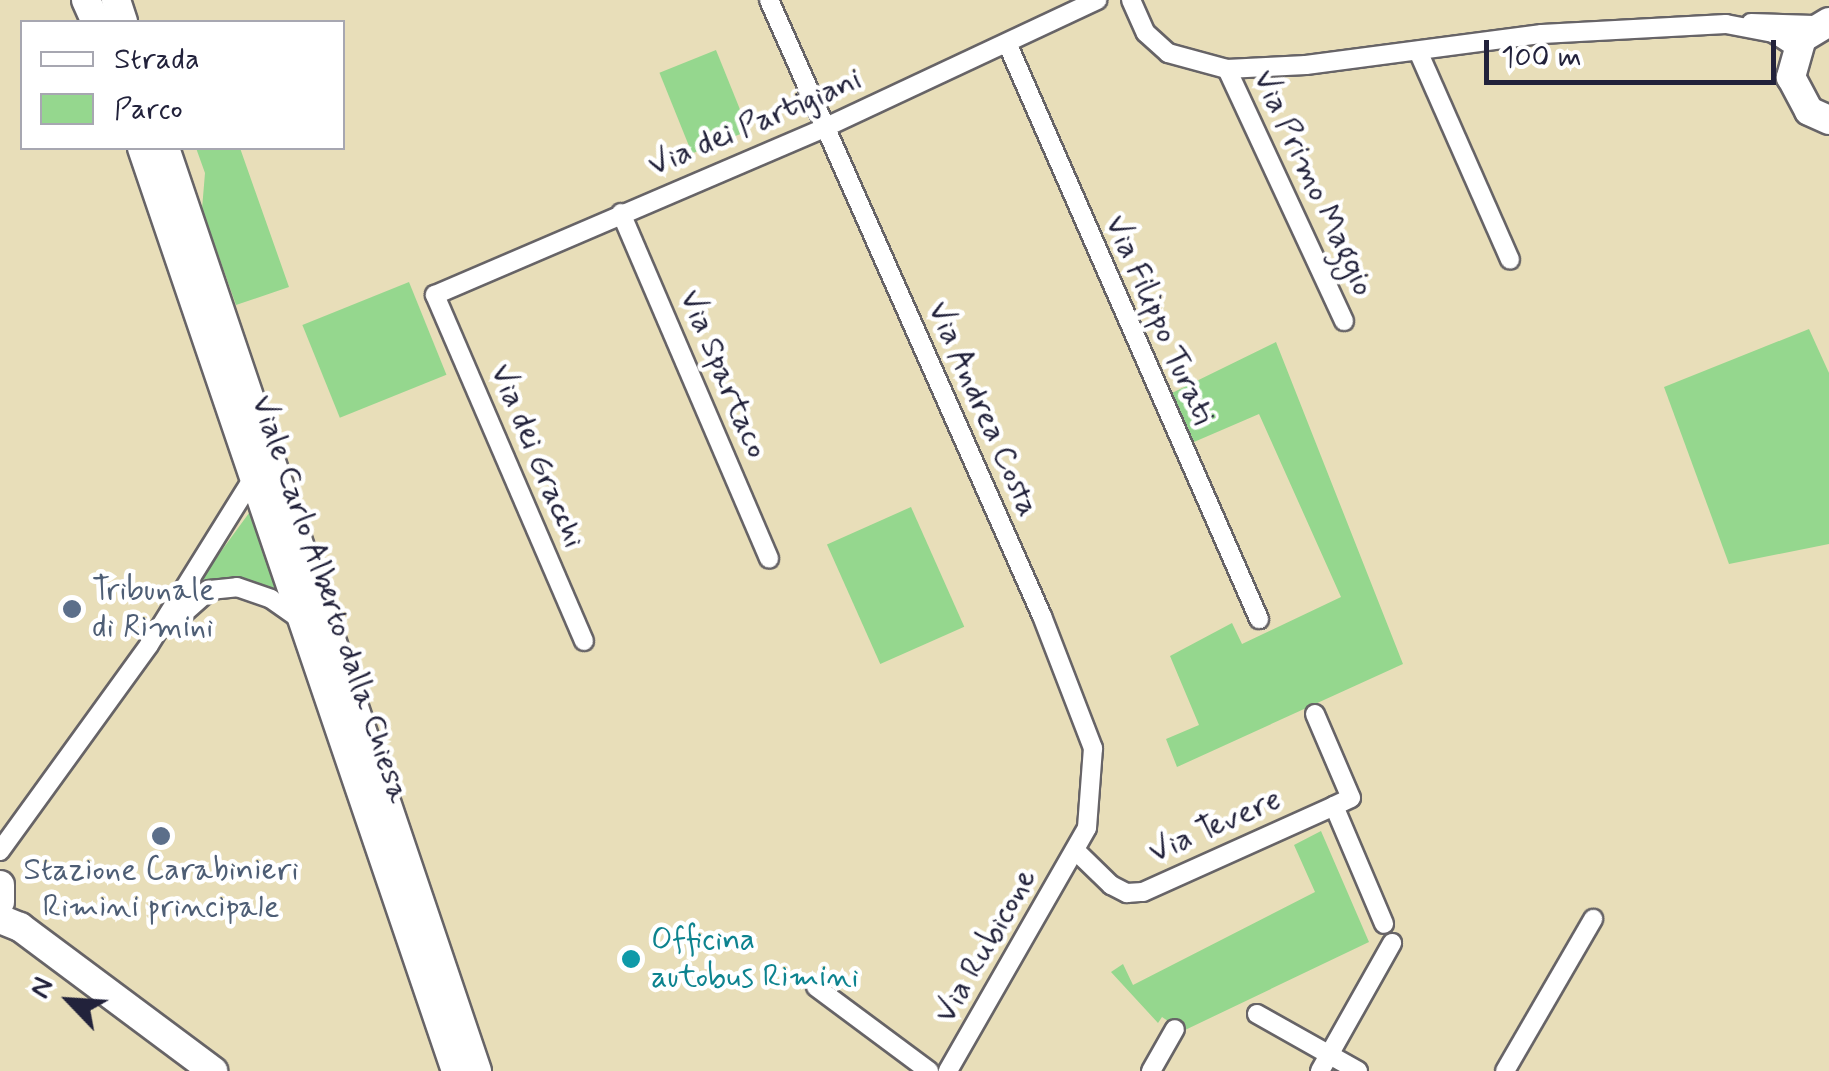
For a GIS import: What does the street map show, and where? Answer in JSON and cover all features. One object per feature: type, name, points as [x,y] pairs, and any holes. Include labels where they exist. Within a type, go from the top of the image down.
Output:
[{"type":"main road","points":[[1822,13],[1796,48],[1795,92],[1809,112],[1829,120]]},
{"type":"main road","name":"Viale Carlo Alberto dalla Chiesa","points":[[143,150],[298,618],[436,984],[477,1071]]},
{"type":"main road","name":"Viale Carlo Alberto dalla Chiesa","points":[[167,150],[436,984],[456,1071]]},
{"type":"main road","points":[[0,882],[1,900],[10,923],[213,1071]]},
{"type":"street","name":"Via Andrea Costa","points":[[769,0],[1086,723],[1093,801],[1076,851]]},
{"type":"street","name":"Via dei Partigiani","points":[[435,295],[824,128],[1097,0]]},
{"type":"street","points":[[1132,0],[1146,33],[1168,53],[1228,69],[1596,30],[1744,25],[1822,13]]},
{"type":"street","points":[[1744,25],[1773,32],[1796,48]]},
{"type":"street","name":"Via Filippo Turati","points":[[1007,43],[1260,619]]},
{"type":"street","points":[[1418,50],[1510,260]]},
{"type":"street","name":"Via Primo Maggio","points":[[1228,69],[1344,321]]},
{"type":"street","name":"Via Spartaco","points":[[621,212],[769,559]]},
{"type":"street","name":"Via dei Gracchi","points":[[435,295],[584,641]]},
{"type":"street","points":[[0,882],[6,846],[149,646],[251,481]]},
{"type":"street","points":[[149,646],[210,590],[237,587],[271,598],[298,618]]},
{"type":"street","name":"Via Tevere","points":[[1076,851],[1112,885],[1127,894],[1143,892],[1351,798],[1315,714]]},
{"type":"street","name":"Via Tevere","points":[[1334,806],[1384,924]]},
{"type":"street","name":"Via Rubicone","points":[[948,1071],[1076,851]]},
{"type":"street","points":[[1505,1071],[1593,919]]},
{"type":"street","points":[[1325,1063],[1392,943]]},
{"type":"street","points":[[816,987],[929,1071]]},
{"type":"street","points":[[1258,1014],[1325,1063],[1358,1071]]},
{"type":"street","points":[[1151,1071],[1175,1029]]},
{"type":"green space","points":[[716,50],[749,131],[692,154],[659,73]]},
{"type":"green space","points":[[197,150],[241,150],[289,287],[236,305],[202,209],[205,173]]},
{"type":"green space","points":[[409,282],[446,375],[340,418],[302,325]]},
{"type":"green space","points":[[1809,329],[1829,373],[1829,544],[1729,564],[1664,387]]},
{"type":"green space","points":[[1276,342],[1403,664],[1177,767],[1166,739],[1199,725],[1170,656],[1232,623],[1242,644],[1341,597],[1259,414],[1194,442],[1172,393]]},
{"type":"green space","points":[[911,507],[964,627],[880,664],[827,544]]},
{"type":"green space","points":[[249,513],[279,595],[237,578],[198,583]]},
{"type":"green space","points":[[1321,831],[1369,942],[1183,1031],[1162,1017],[1158,1023],[1111,972],[1123,964],[1133,985],[1315,892],[1294,845]]},
{"type":"place","name":"Tribunale di Rimini","points":[[72,609]]},
{"type":"place","name":"Stazione Carabinieri Rimini principale","points":[[161,836]]},
{"type":"place","name":"Officina autobus Rimini","points":[[631,959]]}]
